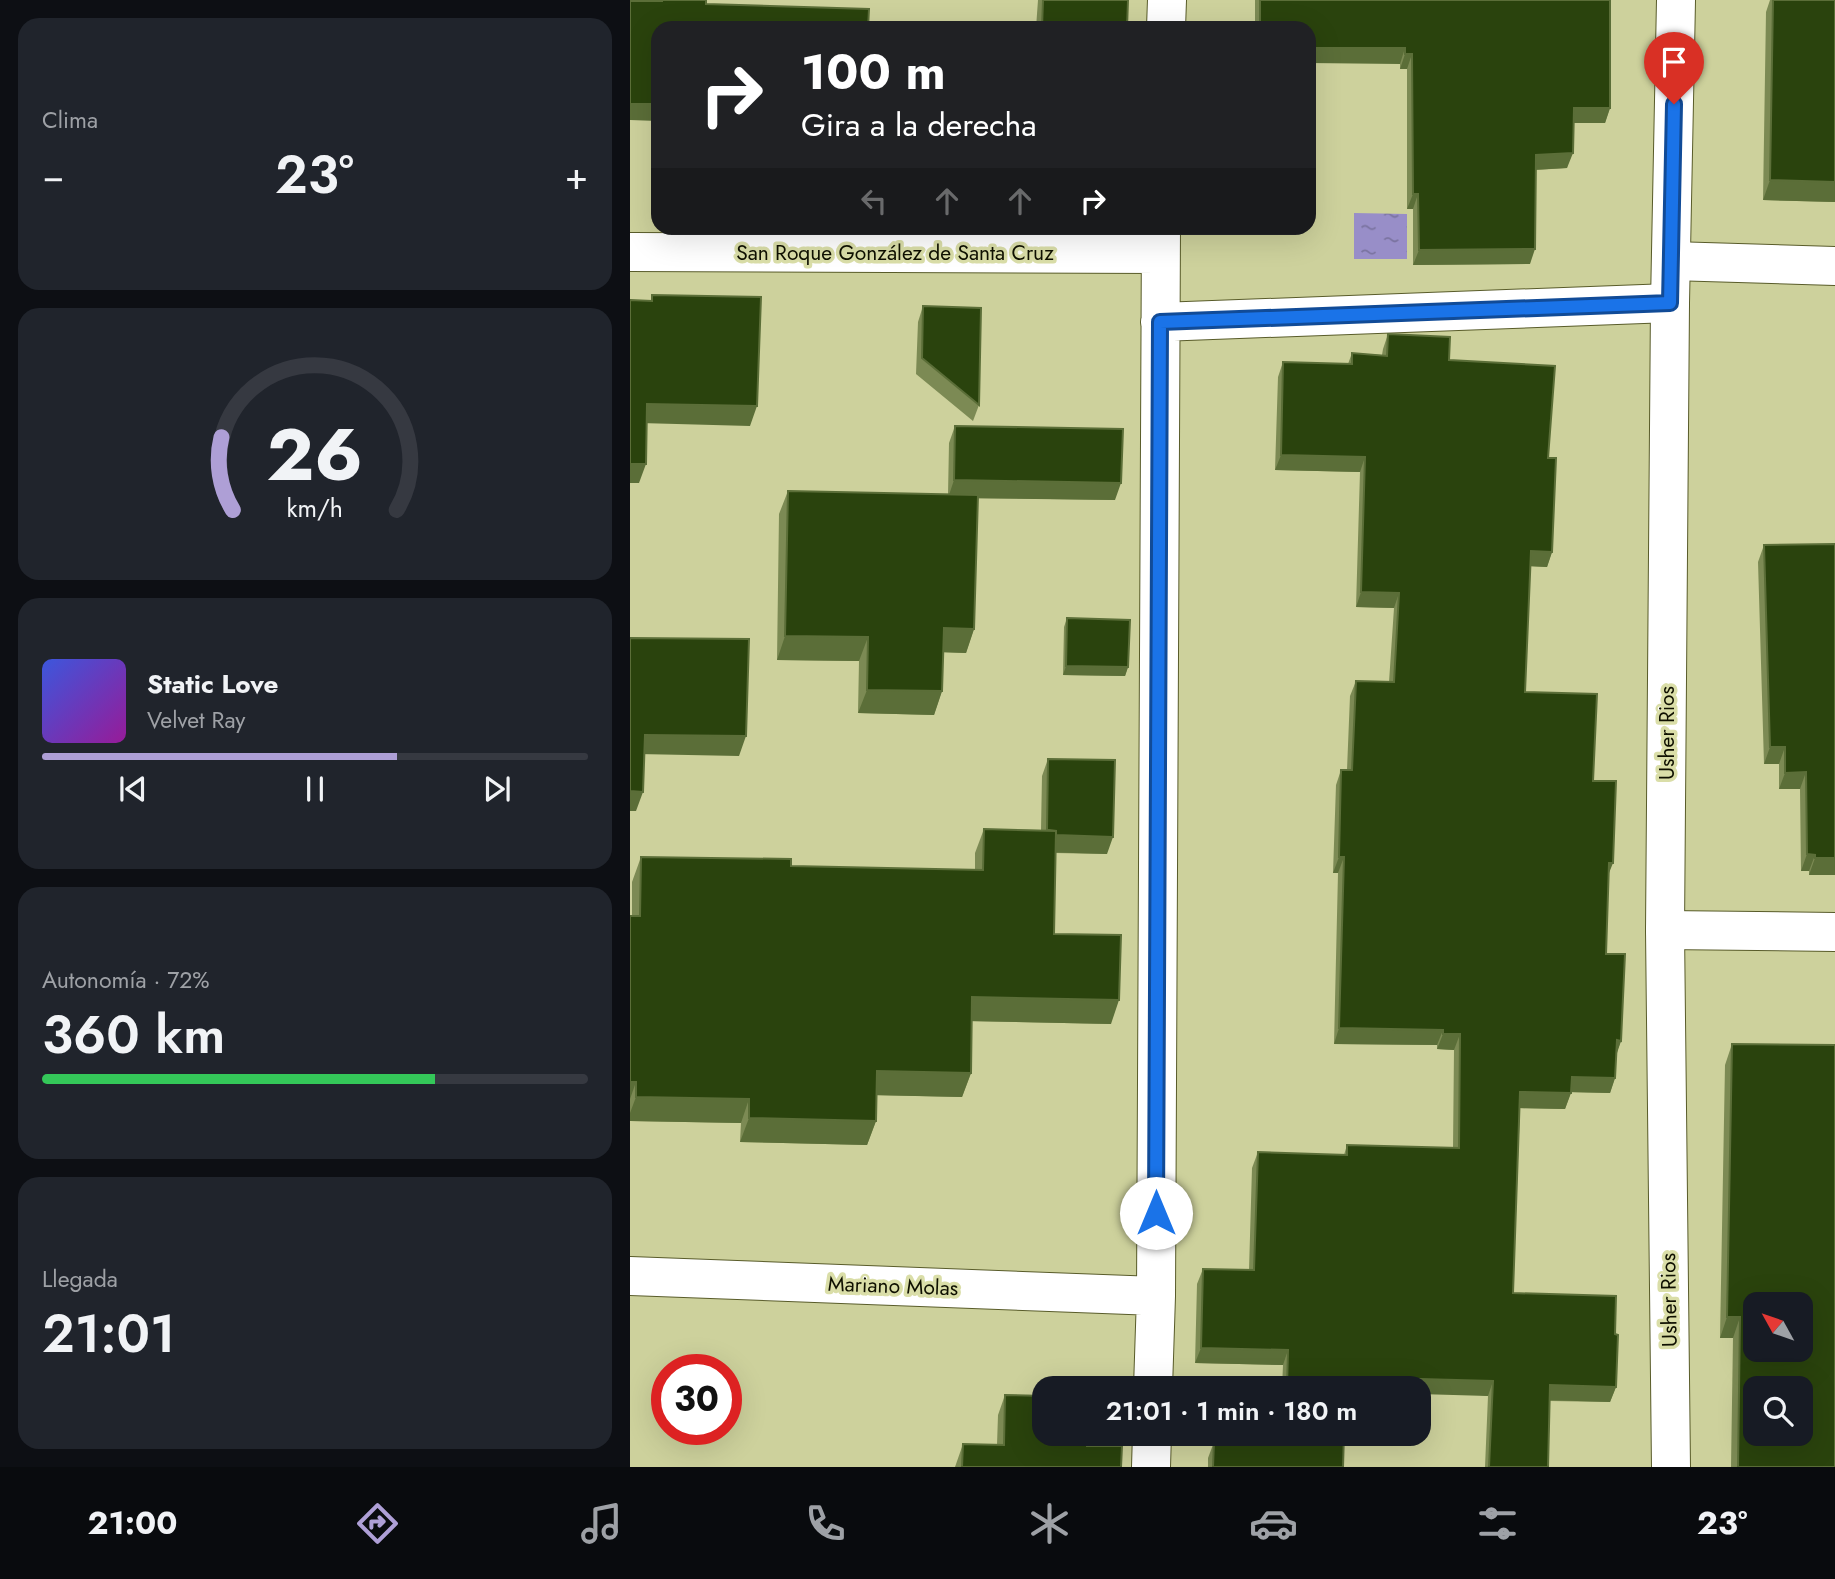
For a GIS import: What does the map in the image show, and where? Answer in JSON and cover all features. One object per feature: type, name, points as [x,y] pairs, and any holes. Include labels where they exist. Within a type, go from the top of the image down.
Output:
[{"type":"street","points":[[1166,21],[1167,0]]},
{"type":"street","name":"Usher Rios","points":[[1671,1467],[1665,930],[1670,303],[1676,0]]},
{"type":"street","points":[[1153,1376],[1161,241]]},
{"type":"street","name":"San Roque González de Santa Cruz","points":[[630,252],[1161,241]]},
{"type":"street","points":[[1671,261],[1835,265]]},
{"type":"street","points":[[1160,322],[1670,303]]},
{"type":"street","points":[[1665,930],[1835,932]]},
{"type":"street","name":"Mariano Molas","points":[[630,1276],[1156,1296]]},
{"type":"street","points":[[1151,1467],[1152,1446]]},
{"type":"water","points":[[1354,213],[1407,214],[1407,259],[1354,259]]},
{"type":"building","points":[[706,0],[706,4],[869,9],[868,21],[651,21],[651,104],[630,104],[630,1]]},
{"type":"building","points":[[1043,0],[1128,0],[1127,21],[1042,21]]},
{"type":"building","points":[[1260,0],[1610,0],[1610,108],[1574,108],[1573,153],[1536,155],[1535,249],[1419,250],[1418,194],[1413,194],[1412,54],[1405,54],[1405,48],[1316,48],[1316,21],[1260,21]]},
{"type":"building","points":[[1773,0],[1835,0],[1835,182],[1770,180]]},
{"type":"building","points":[[652,295],[761,297],[757,406],[647,404],[646,464],[630,464],[630,300],[652,301]]},
{"type":"building","points":[[923,306],[981,308],[979,405],[922,358]]},
{"type":"building","points":[[1388,334],[1450,337],[1449,360],[1555,366],[1548,458],[1556,458],[1552,552],[1531,551],[1525,692],[1597,694],[1593,781],[1616,781],[1613,863],[1609,863],[1606,954],[1625,954],[1621,1041],[1617,1040],[1615,1078],[1572,1077],[1571,1093],[1520,1092],[1513,1293],[1616,1296],[1616,1387],[1550,1385],[1548,1467],[1489,1467],[1493,1381],[1431,1379],[1431,1376],[1287,1376],[1288,1350],[1201,1348],[1203,1269],[1254,1270],[1258,1152],[1347,1155],[1347,1145],[1459,1148],[1460,1034],[1443,1034],[1443,1030],[1339,1028],[1344,857],[1339,857],[1341,770],[1352,770],[1356,681],[1394,682],[1399,593],[1361,592],[1365,457],[1281,455],[1283,362],[1352,364],[1352,353],[1387,356]]},
{"type":"building","points":[[955,426],[1123,429],[1121,483],[954,480]]},
{"type":"building","points":[[788,491],[978,495],[974,629],[944,628],[942,691],[867,690],[868,637],[785,636]]},
{"type":"building","points":[[1835,544],[1835,858],[1815,858],[1815,855],[1807,854],[1806,772],[1785,773],[1785,747],[1770,747],[1764,545]]},
{"type":"building","points":[[1067,618],[1130,620],[1128,667],[1066,666]]},
{"type":"building","points":[[630,638],[749,639],[746,736],[645,735],[643,792],[630,791]]},
{"type":"building","points":[[1048,759],[1115,760],[1113,837],[1056,835],[1056,831],[1047,830]]},
{"type":"building","points":[[984,829],[1056,831],[1054,934],[1121,935],[1119,1000],[972,997],[971,1073],[877,1071],[876,1121],[749,1118],[749,1099],[636,1097],[636,1082],[630,1082],[630,916],[640,916],[641,857],[791,859],[791,866],[983,870]]},
{"type":"building","points":[[1732,1044],[1835,1045],[1835,1467],[1738,1467],[1740,1317],[1727,1317]]},
{"type":"building","points":[[1005,1395],[1032,1396],[1032,1446],[1122,1446],[1121,1467],[962,1467],[963,1444],[1004,1445]]},
{"type":"building","points":[[1214,1446],[1344,1446],[1343,1467],[1213,1467]]},
{"type":"route","points":[[1156,1213],[1160,322],[1670,303],[1674,104]]}]
